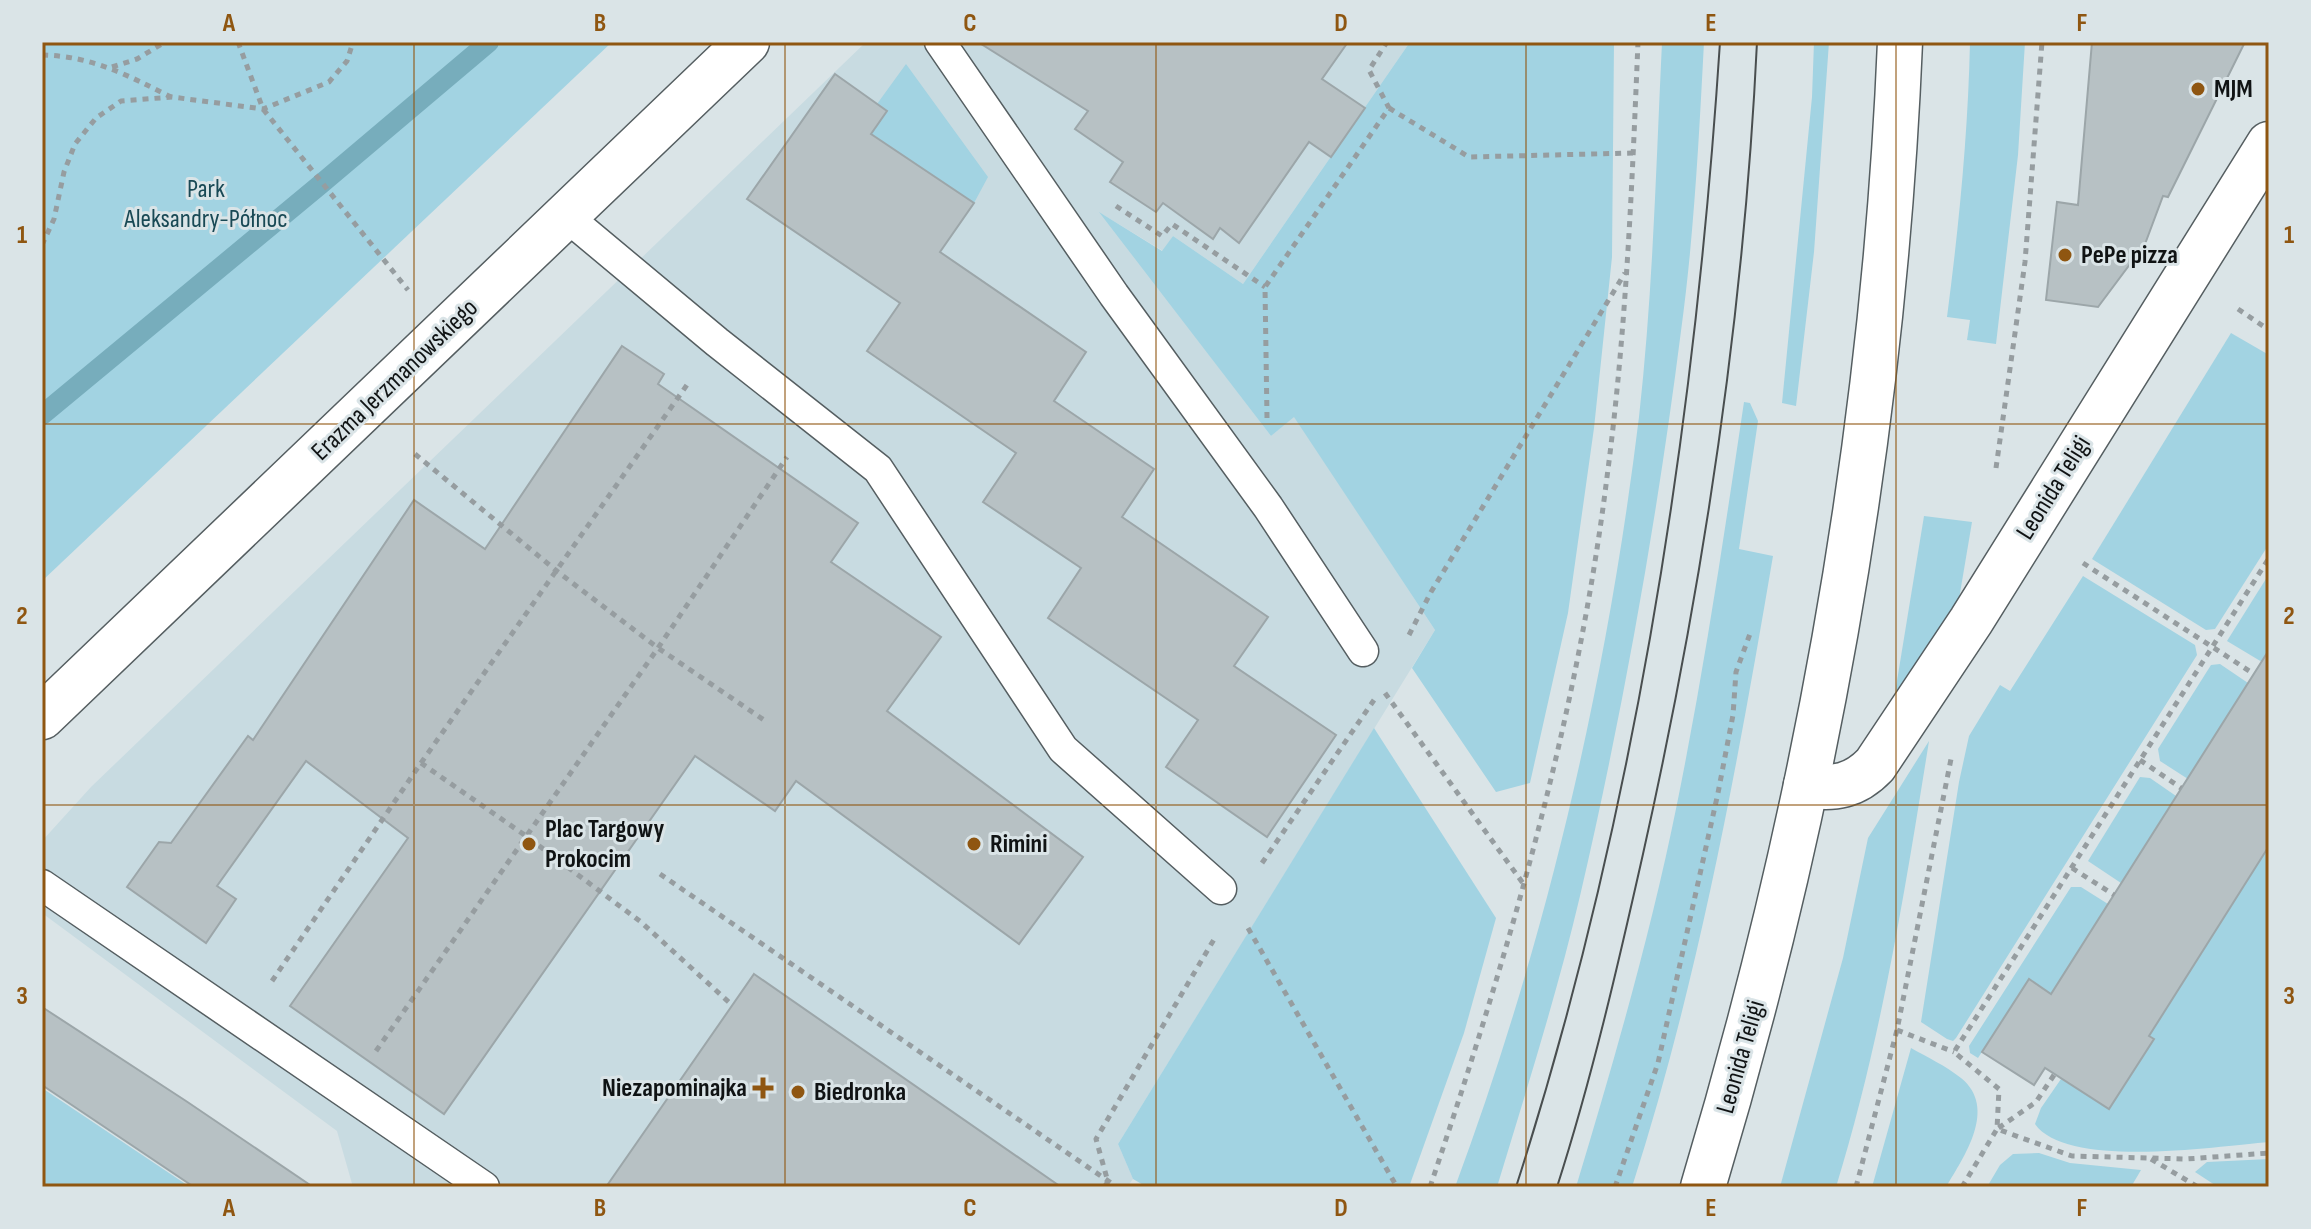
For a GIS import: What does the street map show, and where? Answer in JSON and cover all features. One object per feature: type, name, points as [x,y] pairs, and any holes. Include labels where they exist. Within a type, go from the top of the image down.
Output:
[{"type":"street","name":"Erazma Jerzmanowskiego","points":[[42,717],[747,42]]},
{"type":"street","name":"Leonida Teligi","points":[[1703,1187],[1755,1008],[1806,785],[1839,609],[1872,390],[1886,265],[1900,42]]},
{"type":"street","name":"Leonida Teligi","points":[[1806,785],[1828,789],[1840,787],[1865,775],[1875,765],[1979,608],[2269,144]]},
{"type":"lane","points":[[940,42],[1114,295],[1268,507],[1363,651]]},
{"type":"lane","points":[[566,216],[717,342],[878,469],[906,507],[1063,749],[1227,896]]},
{"type":"lane","points":[[42,885],[484,1187]]},
{"type":"path","points":[[112,67],[137,59],[165,42]]},
{"type":"path","points":[[238,42],[263,109],[380,258],[418,301]]},
{"type":"path","points":[[42,245],[54,219],[64,172],[75,144],[96,118],[121,101],[172,97],[263,109],[329,82],[347,61],[353,42]]},
{"type":"path","points":[[1387,42],[1369,70],[1389,108],[1469,157],[1633,153]]},
{"type":"path","points":[[1430,1187],[1484,1029],[1525,886],[1566,711],[1589,594],[1607,479],[1627,269],[1638,42]]},
{"type":"path","points":[[1995,473],[2025,262],[2042,42]]},
{"type":"path","points":[[42,55],[82,59],[112,67],[172,97]]},
{"type":"path","points":[[1268,507],[1265,287],[1389,108]]},
{"type":"path","points":[[1113,203],[1162,236],[1172,224],[1265,287]]},
{"type":"path","points":[[1403,647],[1431,592],[1627,269]]},
{"type":"path","points":[[2238,309],[2269,330]]},
{"type":"path","points":[[244,1022],[421,763],[717,342]]},
{"type":"path","points":[[347,1092],[658,648],[814,417]]},
{"type":"path","points":[[415,454],[558,572],[658,648],[764,720]]},
{"type":"path","points":[[1954,1052],[2269,558]]},
{"type":"path","points":[[2083,563],[2254,674]]},
{"type":"path","points":[[1615,1187],[1658,1063],[1718,793],[1733,715],[1736,672],[1751,631]]},
{"type":"path","points":[[1106,1184],[1096,1139],[1227,896],[1382,689],[1525,886]]},
{"type":"path","points":[[1856,1187],[1897,1030],[1953,748]]},
{"type":"path","points":[[2140,760],[2181,788]]},
{"type":"path","points":[[421,763],[641,922],[732,1005]]},
{"type":"path","points":[[2072,868],[2114,895]]},
{"type":"path","points":[[660,874],[1106,1184],[1117,1187]]},
{"type":"path","points":[[1227,896],[1397,1187]]},
{"type":"path","points":[[1897,1030],[1954,1052],[1999,1089],[1997,1129]]},
{"type":"path","points":[[1962,1187],[1997,1129],[2036,1102],[2054,1075]]},
{"type":"path","points":[[1997,1129],[2072,1156],[2186,1159],[2269,1153]]},
{"type":"path","points":[[2150,1158],[2198,1187]]},
{"type":"shaded area","points":[[866,42],[1410,42],[1243,284],[1173,236],[1163,251],[1102,214],[1271,436],[1294,416],[1435,630],[1118,1144],[1133,1179],[1127,1187],[353,1187],[337,1131],[42,913],[42,841],[91,787]]},
{"type":"green space","name":"Park Aleksandry-Północ","points":[[42,42],[612,42],[42,581]]},
{"type":"green space","points":[[1410,42],[1614,42],[1612,257],[1594,428],[1568,613],[1530,783],[1496,792],[1412,668],[1435,630],[1294,417],[1271,436],[1099,212],[1162,251],[1173,236],[1243,284]]},
{"type":"green space","points":[[1662,42],[1704,42],[1686,295],[1638,615],[1611,756],[1571,933],[1497,1187],[1455,1187],[1518,999],[1545,904],[1570,808],[1610,613],[1644,370]]},
{"type":"green space","points":[[1814,42],[1829,42],[1814,252],[1796,406],[1782,403],[1812,97]]},
{"type":"green space","points":[[1970,42],[2025,42],[2018,155],[1996,344],[1967,340],[1970,320],[1947,317],[1962,180]]},
{"type":"green space","points":[[906,64],[988,177],[974,203],[871,134],[887,111],[877,104]]},
{"type":"green space","points":[[2231,333],[2269,355],[2269,544],[2215,629],[2206,630],[2092,559]]},
{"type":"green space","points":[[1744,402],[1750,403],[1758,421],[1739,549],[1773,556],[1714,874],[1677,1032],[1632,1187],[1576,1187],[1631,997],[1667,852],[1705,654]]},
{"type":"green space","points":[[1924,516],[1972,522],[1958,605],[1895,693]]},
{"type":"green space","points":[[2269,574],[2269,651],[2262,662],[2227,641]]},
{"type":"green space","points":[[2083,576],[2195,645],[2197,655],[1953,1041],[1921,1022],[1969,736],[2000,685],[2010,691]]},
{"type":"green space","points":[[2220,664],[2248,683],[2188,779],[2160,761],[2158,749],[2211,665]]},
{"type":"green space","points":[[1374,728],[1496,918],[1464,1033],[1409,1187],[1147,1187],[1133,1179],[1118,1144]]},
{"type":"green space","points":[[1929,741],[1879,1021],[1836,1187],[1780,1187],[1843,958],[1868,838]]},
{"type":"green space","points":[[2140,777],[2150,778],[2176,796],[2121,883],[2088,861]]},
{"type":"green space","points":[[2269,846],[2269,1142],[2145,1152],[2078,1147],[2052,1138],[2035,1124],[2041,1108],[2061,1079],[2109,1109],[2149,1036]]},
{"type":"green space","points":[[2071,887],[2081,887],[2108,904],[2051,994],[2029,979],[1978,1058],[1970,1053],[1969,1046]]},
{"type":"green space","points":[[1911,1048],[1961,1078],[1972,1090],[1977,1103],[1974,1132],[1946,1187],[1872,1187]]},
{"type":"green space","points":[[42,1088],[190,1187],[42,1187]]},
{"type":"green space","points":[[2039,1153],[2070,1163],[2141,1170],[2131,1187],[1987,1187],[2000,1165],[2013,1154]]},
{"type":"green space","points":[[2269,1159],[2269,1187],[2218,1187],[2195,1172],[2207,1162]]},
{"type":"building","points":[[978,42],[1348,42],[1322,79],[1365,108],[1331,157],[1309,142],[1239,243],[1220,228],[1213,239],[1163,203],[1156,212],[1110,182],[1123,162],[1075,129],[1088,111]]},
{"type":"building","points":[[2092,42],[2245,42],[2168,197],[2163,196],[2145,244],[2098,307],[2046,300],[2057,202],[2078,205]]},
{"type":"building","points":[[835,74],[887,111],[871,134],[974,203],[940,252],[1086,352],[1054,401],[1154,469],[1122,517],[1268,617],[1234,666],[1336,735],[1267,837],[1166,767],[1198,720],[1048,618],[1081,568],[983,502],[1016,453],[867,351],[900,303],[747,199]]},
{"type":"building","points":[[622,346],[664,374],[658,384],[858,523],[831,562],[941,637],[887,711],[1083,857],[1019,944],[796,781],[775,811],[695,756],[444,1114],[290,1006],[408,838],[306,761],[217,886],[236,899],[206,943],[127,887],[159,842],[171,843],[248,736],[253,740],[414,500],[485,549]]},
{"type":"building","points":[[2269,650],[2269,846],[2149,1036],[2154,1039],[2109,1109],[2045,1068],[2034,1085],[1982,1052],[2029,979],[2051,994]]},
{"type":"building","name":"Biedronka","points":[[754,974],[1061,1187],[606,1187]]},
{"type":"building","points":[[42,1007],[313,1187],[194,1187],[42,1085]]},
{"type":"waterway","points":[[42,415],[489,42]]},
{"type":"tram line","points":[[1516,1187],[1558,1048],[1594,907],[1626,765],[1653,621],[1676,476],[1694,331],[1720,42]]},
{"type":"tram line","points":[[1557,1187],[1593,1063],[1634,896],[1665,753],[1702,552],[1731,349],[1751,145],[1757,42]]},
{"type":"place","name":"MJM","points":[[2198,89]]},
{"type":"place","name":"PePe pizza","points":[[2065,255]]},
{"type":"place","name":"Plac Targowy Prokocim","points":[[529,844]]},
{"type":"place","name":"Rimini","points":[[974,844]]},
{"type":"place","name":"Niezapominajka","points":[[763,1088]]},
{"type":"place","name":"Biedronka","points":[[798,1092]]}]
